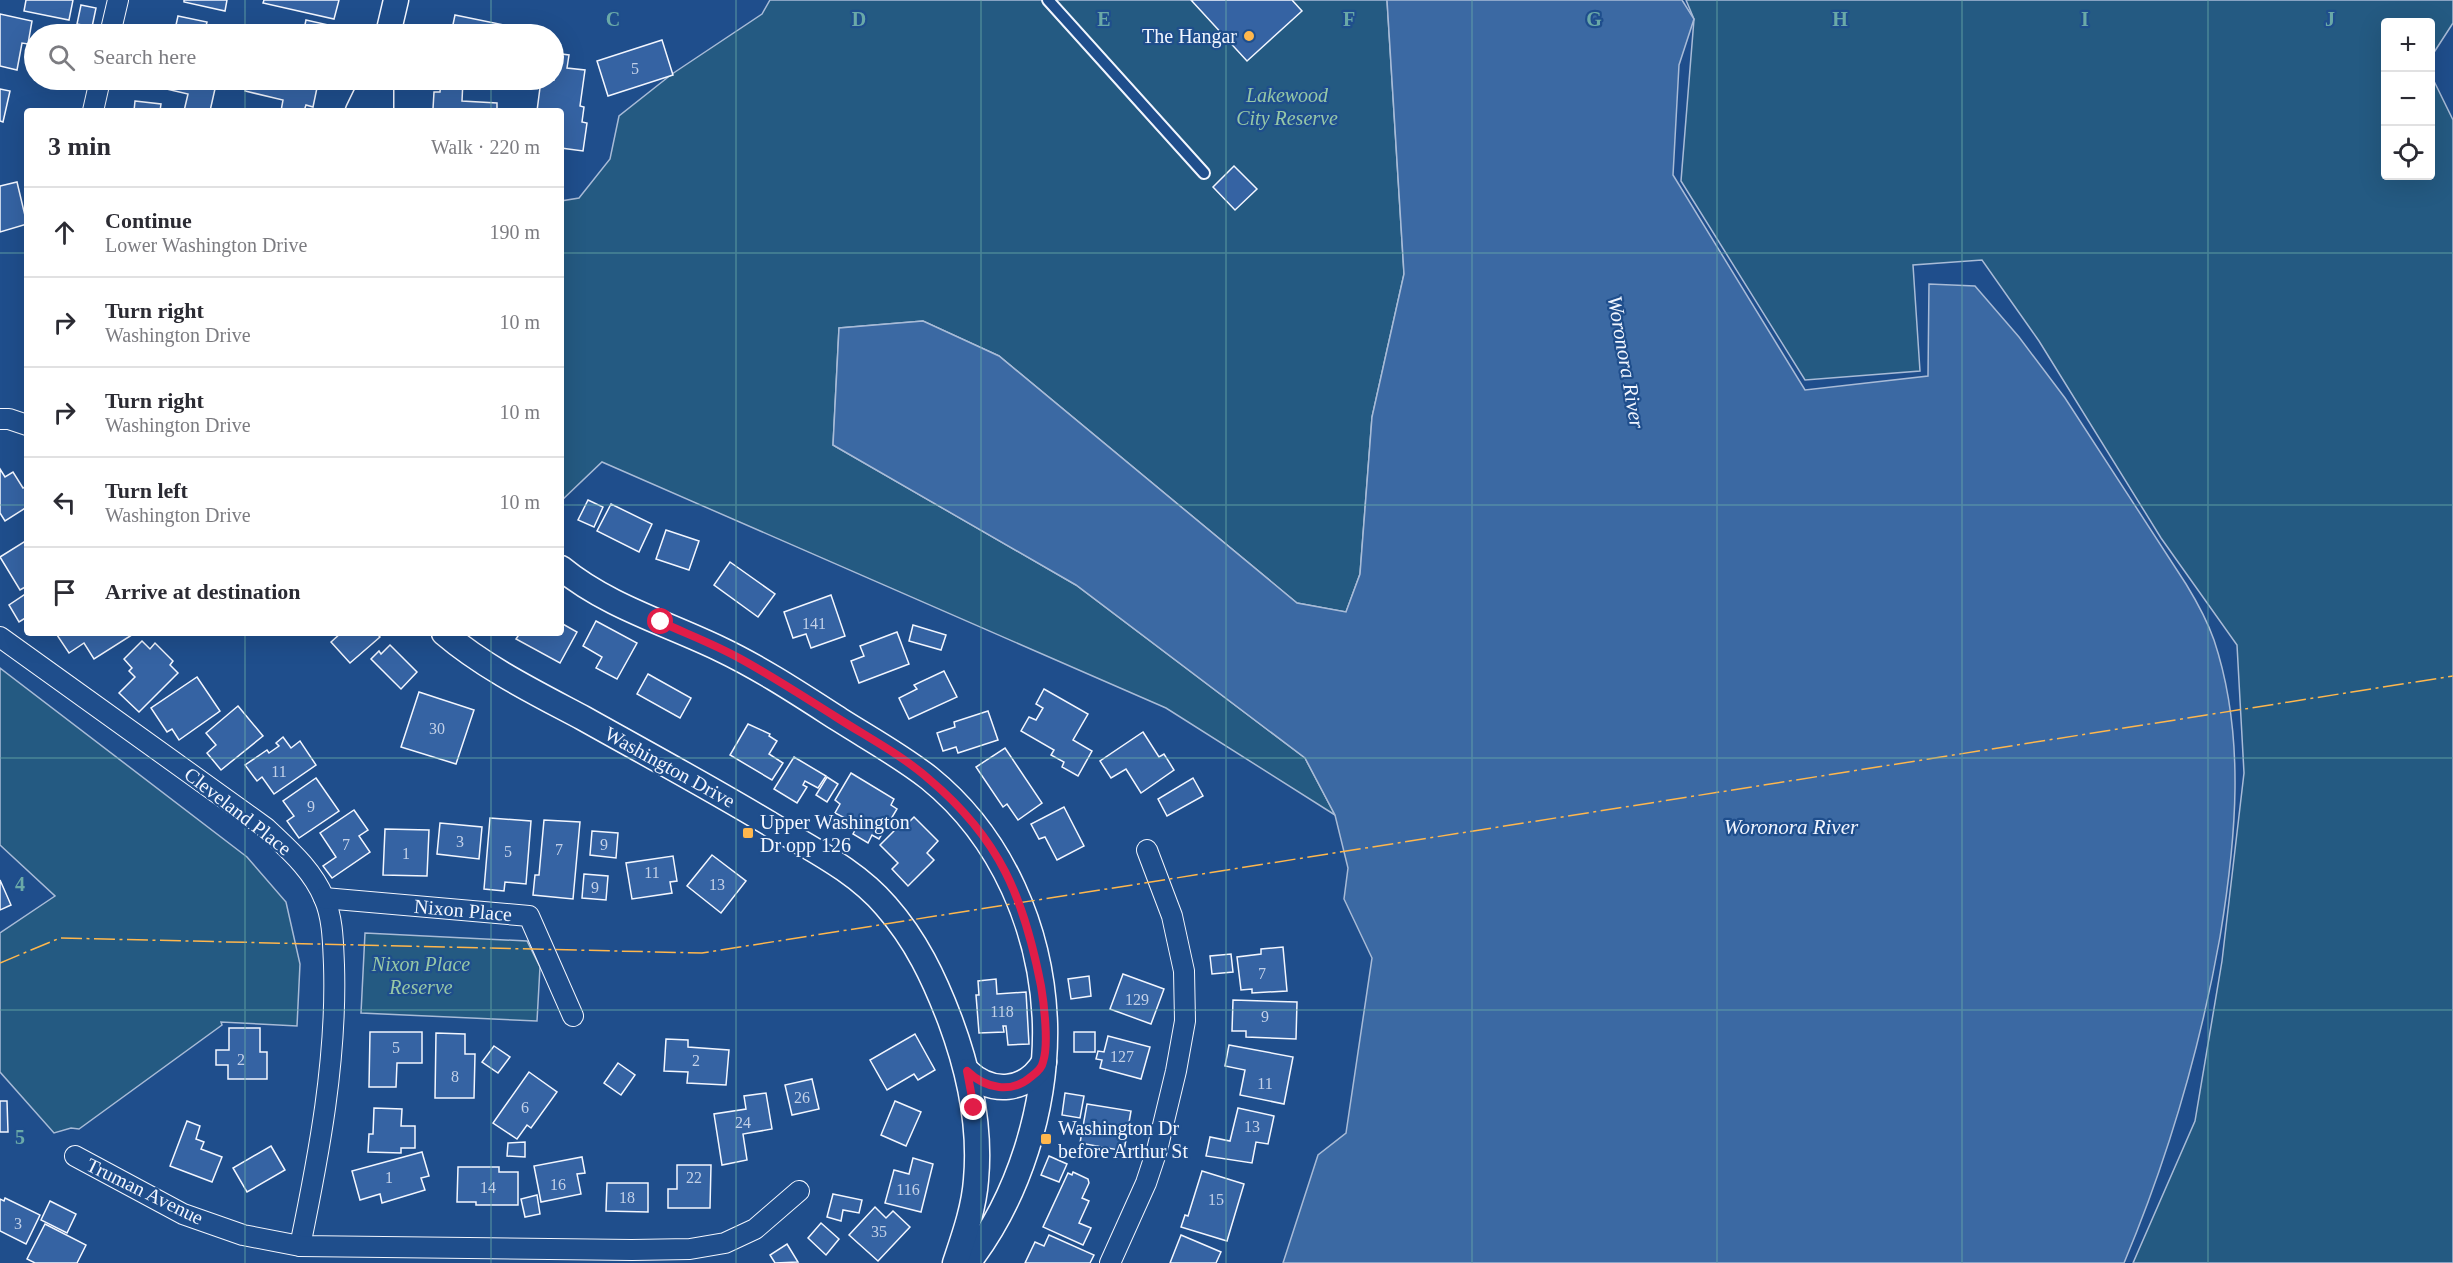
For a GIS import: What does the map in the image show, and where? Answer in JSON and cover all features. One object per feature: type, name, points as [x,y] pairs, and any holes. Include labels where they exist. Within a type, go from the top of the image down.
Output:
[{"type":"street","points":[[112,24],[118,0]]},
{"type":"street","points":[[390,24],[396,0]]},
{"type":"street","points":[[94,108],[98,90]]},
{"type":"street","points":[[359,108],[368,90]]},
{"type":"street","points":[[381,90],[381,108]]},
{"type":"street","points":[[0,419],[9,419],[24,424]]},
{"type":"street","points":[[564,570],[593,591],[618,604],[728,652],[777,680],[896,756],[928,778],[960,807],[988,841],[1006,871],[1022,906],[1032,941],[1044,1006],[1044,1062],[1035,1118],[1019,1167],[991,1229],[968,1263]]},
{"type":"street","name":"Washington Drive","points":[[448,636],[464,650],[828,858],[861,882],[885,904],[908,933],[926,964],[959,1044],[967,1071],[977,1146],[976,1180],[970,1216],[956,1263]]},
{"type":"street","name":"Cleveland Place","points":[[0,637],[266,828],[300,860],[324,898],[333,936],[335,987],[332,1044],[317,1162],[300,1245]]},
{"type":"street","points":[[1110,1263],[1146,1183],[1157,1150],[1176,1071],[1185,1021],[1186,1000],[1182,962],[1172,916],[1148,850]]},
{"type":"street","name":"Nixon Place","points":[[324,898],[529,916],[573,1016]]},
{"type":"street","points":[[967,1071],[986,1085],[1008,1087],[1029,1079],[1044,1062]]},
{"type":"street","name":"Truman Avenue","points":[[75,1156],[183,1214],[243,1235],[300,1245],[633,1257],[725,1243],[755,1229],[800,1191]]},
{"type":"lane","points":[[1048,0],[1204,172]]},
{"type":"green space","name":"Lakewood City Reserve","points":[[770,0],[1387,0],[1404,274],[1372,417],[1360,574],[1346,612],[1297,603],[999,356],[923,321],[839,328],[833,445],[1076,585],[1305,758],[1335,815],[1166,708],[602,462],[564,498],[564,200],[579,198],[610,159],[619,116],[672,74],[762,14]]},
{"type":"green space","points":[[1686,0],[2453,0],[2453,23],[2435,51],[2435,18],[2381,18],[2381,180],[2435,180],[2435,83],[2453,120],[2453,1263],[2133,1263],[2195,1121],[2222,961],[2244,773],[2237,645],[2161,538],[2039,341],[1982,260],[1913,265],[1920,371],[1805,380],[1681,181],[1694,19]]},
{"type":"green space","points":[[0,668],[247,857],[286,902],[300,964],[297,1026],[221,1022],[222,1025],[79,1129],[71,1128],[54,1133],[0,1072],[0,933],[55,896],[0,845]]},
{"type":"green space","name":"Nixon Place Reserve","points":[[365,933],[527,941],[540,967],[537,1021],[361,1013]]},
{"type":"water","name":"Woronora River","points":[[1387,0],[1682,0],[1694,19],[1679,65],[1673,175],[1805,390],[1928,376],[1929,284],[1975,286],[2019,337],[2065,398],[2186,584],[2205,618],[2224,676],[2231,713],[2234,751],[2234,826],[2226,900],[2203,1020],[2181,1103],[2155,1184],[2124,1263],[1283,1263],[1318,1155],[1346,1133],[1372,958],[1344,899],[1348,868],[1335,815],[1305,758],[1076,585],[833,445],[839,328],[923,321],[999,356],[1297,603],[1346,612],[1360,574],[1372,417],[1404,274]]},
{"type":"building","points":[[26,0],[73,0],[69,20],[24,11]]},
{"type":"building","points":[[184,0],[227,0],[225,11],[184,2]]},
{"type":"building","points":[[264,0],[339,0],[334,19],[263,3]]},
{"type":"building","name":"The Hangar","points":[[1191,0],[1292,0],[1302,11],[1247,61]]},
{"type":"building","points":[[81,5],[96,8],[93,24],[77,24]]},
{"type":"building","points":[[0,14],[32,21],[31,24],[24,24],[24,43],[22,43],[17,70],[0,66]]},
{"type":"building","points":[[455,15],[499,24],[453,24]]},
{"type":"building","points":[[178,16],[207,22],[206,24],[176,24]]},
{"type":"building","points":[[306,20],[324,24],[305,24]]},
{"type":"building","points":[[662,40],[673,75],[608,96],[597,61]]},
{"type":"building","points":[[564,54],[569,55],[567,68],[585,70],[580,106],[584,107],[582,122],[587,123],[583,151],[564,148],[564,108],[537,108],[540,90],[564,90]]},
{"type":"building","points":[[0,89],[10,91],[3,122],[0,121]]},
{"type":"building","points":[[171,90],[215,90],[211,108],[185,108],[188,94]]},
{"type":"building","points":[[317,90],[313,107],[306,105],[305,108],[282,108],[283,100],[245,91]]},
{"type":"building","points":[[440,90],[463,90],[462,101],[497,103],[497,108],[433,108],[434,92],[440,92]]},
{"type":"building","points":[[135,101],[161,104],[160,108],[134,108]]},
{"type":"building","points":[[1234,166],[1257,189],[1235,210],[1213,187]]},
{"type":"building","points":[[17,182],[24,211],[24,225],[0,232],[0,186]]},
{"type":"building","points":[[0,469],[5,477],[13,472],[24,488],[24,509],[5,521],[0,513]]},
{"type":"building","points":[[588,500],[603,507],[594,527],[578,520]]},
{"type":"building","points":[[611,504],[652,524],[639,552],[597,531]]},
{"type":"building","points":[[666,530],[699,541],[689,570],[656,559]]},
{"type":"building","points":[[24,542],[24,588],[20,590],[0,557]]},
{"type":"building","points":[[730,562],[775,594],[758,617],[714,585]]},
{"type":"building","points":[[24,595],[24,619],[19,622],[9,605]]},
{"type":"building","points":[[831,595],[845,636],[811,648],[806,634],[793,638],[784,612]]},
{"type":"building","points":[[596,621],[637,643],[617,679],[596,668],[602,657],[583,646]]},
{"type":"building","points":[[564,625],[577,632],[560,663],[516,639],[518,636],[564,636]]},
{"type":"building","points":[[913,625],[946,635],[941,650],[909,641]]},
{"type":"building","points":[[897,632],[909,664],[859,683],[851,661],[864,656],[860,646]]},
{"type":"building","points":[[58,636],[130,636],[94,659],[84,643],[69,653]]},
{"type":"building","points":[[338,636],[380,637],[350,663],[331,642]]},
{"type":"building","points":[[142,641],[150,649],[155,643],[173,661],[170,665],[178,673],[139,712],[119,693],[135,677],[129,671],[132,668],[124,659]]},
{"type":"building","points":[[390,645],[417,672],[401,689],[371,659],[379,651],[381,654]]},
{"type":"building","points":[[944,671],[957,697],[909,719],[899,698],[917,689],[914,685]]},
{"type":"building","points":[[648,674],[691,698],[680,718],[637,694]]},
{"type":"building","points":[[197,677],[220,711],[179,740],[172,729],[167,732],[151,708]]},
{"type":"building","points":[[1044,689],[1088,714],[1073,740],[1092,751],[1078,776],[1062,767],[1064,762],[1051,755],[1054,750],[1021,731],[1029,717],[1036,720],[1043,708],[1036,704]]},
{"type":"building","points":[[419,692],[474,710],[456,764],[401,747]]},
{"type":"building","points":[[238,706],[263,736],[221,770],[207,753],[216,745],[206,733]]},
{"type":"building","points":[[988,711],[998,740],[958,753],[956,747],[943,751],[937,733],[955,727],[954,722]]},
{"type":"building","points":[[748,724],[770,734],[769,736],[777,741],[769,754],[783,763],[772,780],[730,755]]},
{"type":"building","points":[[1143,732],[1159,757],[1164,754],[1174,770],[1141,793],[1126,769],[1111,778],[1100,761]]},
{"type":"building","points":[[283,737],[291,748],[300,741],[316,765],[274,794],[262,777],[257,781],[245,765],[267,750],[269,753],[279,746],[276,743]]},
{"type":"building","points":[[1005,748],[1042,803],[1018,820],[1007,804],[1003,807],[976,767]]},
{"type":"building","points":[[794,757],[826,776],[818,788],[805,781],[803,785],[807,787],[797,803],[774,789]]},
{"type":"building","points":[[851,773],[894,799],[891,805],[897,809],[879,839],[872,835],[868,843],[853,834],[855,830],[843,822],[845,818],[835,813],[840,804],[835,800]]},
{"type":"building","points":[[827,777],[838,784],[827,802],[816,795]]},
{"type":"building","points":[[316,778],[339,811],[299,838],[287,821],[294,816],[283,801]]},
{"type":"building","points":[[1193,778],[1203,796],[1167,816],[1158,799]]},
{"type":"building","points":[[1064,807],[1084,846],[1057,860],[1045,837],[1039,839],[1031,824]]},
{"type":"building","points":[[354,810],[368,830],[359,836],[370,852],[332,878],[323,866],[336,857],[320,833]]},
{"type":"building","points":[[914,817],[938,841],[927,853],[934,860],[908,886],[892,869],[898,863],[880,845],[900,825],[903,828]]},
{"type":"building","points":[[490,818],[531,821],[526,884],[505,882],[504,891],[484,889]]},
{"type":"building","points":[[544,820],[580,822],[573,899],[533,895],[535,875],[539,875]]},
{"type":"building","points":[[440,823],[482,827],[479,859],[437,854]]},
{"type":"building","points":[[385,829],[429,830],[427,876],[383,875]]},
{"type":"building","points":[[592,831],[618,833],[616,858],[590,855]]},
{"type":"building","points":[[712,855],[746,881],[721,913],[687,886]]},
{"type":"building","points":[[673,856],[677,881],[670,882],[672,893],[632,899],[626,863]]},
{"type":"building","points":[[584,874],[608,876],[606,900],[582,898]]},
{"type":"building","points":[[0,880],[11,905],[0,910]]},
{"type":"building","points":[[1283,947],[1287,991],[1252,993],[1252,989],[1241,990],[1237,957],[1261,954],[1261,949]]},
{"type":"building","points":[[1231,954],[1233,972],[1212,974],[1210,956]]},
{"type":"building","points":[[1123,974],[1164,989],[1151,1024],[1110,1009]]},
{"type":"building","points":[[1089,976],[1091,996],[1071,999],[1068,979]]},
{"type":"building","points":[[996,979],[997,994],[1026,992],[1029,1044],[1008,1045],[1006,1026],[1003,1026],[1004,1032],[979,1033],[976,995],[979,995],[978,981]]},
{"type":"building","points":[[1233,1000],[1297,1002],[1296,1039],[1246,1037],[1246,1031],[1232,1031]]},
{"type":"building","points":[[229,1028],[260,1028],[260,1052],[267,1052],[267,1079],[228,1079],[228,1065],[216,1065],[216,1050],[229,1050]]},
{"type":"building","points":[[370,1032],[422,1032],[422,1063],[397,1063],[396,1087],[369,1087]]},
{"type":"building","points":[[1074,1032],[1095,1032],[1095,1052],[1074,1052]]},
{"type":"building","points":[[436,1033],[465,1034],[465,1054],[475,1054],[474,1098],[435,1098]]},
{"type":"building","points":[[915,1034],[935,1070],[918,1080],[914,1074],[887,1090],[870,1060]]},
{"type":"building","points":[[1108,1036],[1150,1047],[1141,1079],[1100,1068],[1102,1060],[1096,1059],[1098,1051],[1104,1052]]},
{"type":"building","points":[[666,1039],[688,1040],[688,1047],[729,1050],[726,1085],[687,1083],[688,1072],[664,1071]]},
{"type":"building","points":[[1229,1045],[1293,1057],[1284,1104],[1240,1095],[1245,1070],[1225,1066]]},
{"type":"building","points":[[494,1046],[510,1057],[498,1073],[482,1062]]},
{"type":"building","points":[[618,1063],[635,1075],[621,1095],[604,1083]]},
{"type":"building","points":[[529,1072],[557,1092],[531,1128],[527,1125],[517,1139],[493,1123]]},
{"type":"building","points":[[812,1079],[819,1109],[792,1115],[785,1085]]},
{"type":"building","points":[[766,1093],[772,1129],[743,1134],[747,1160],[722,1165],[714,1114],[746,1109],[744,1096]]},
{"type":"building","points":[[1065,1093],[1084,1096],[1080,1118],[1062,1115]]},
{"type":"building","points":[[0,1101],[7,1101],[8,1132],[0,1132]]},
{"type":"building","points":[[895,1101],[921,1112],[906,1146],[881,1135]]},
{"type":"building","points":[[1087,1104],[1131,1111],[1124,1151],[1080,1143]]},
{"type":"building","points":[[374,1108],[402,1109],[401,1126],[415,1126],[415,1148],[401,1148],[401,1153],[368,1152],[369,1134],[373,1134]]},
{"type":"building","points":[[1238,1108],[1274,1116],[1268,1144],[1256,1142],[1252,1163],[1206,1156],[1210,1137],[1230,1141]]},
{"type":"building","points":[[187,1121],[200,1126],[196,1139],[204,1142],[201,1149],[222,1157],[212,1182],[170,1166]]},
{"type":"building","points":[[525,1142],[525,1157],[507,1156],[508,1143]]},
{"type":"building","points":[[271,1146],[285,1170],[247,1192],[233,1168]]},
{"type":"building","points":[[422,1152],[429,1176],[421,1178],[425,1190],[382,1203],[380,1194],[360,1200],[352,1171]]},
{"type":"building","points":[[1049,1156],[1067,1164],[1059,1182],[1041,1175]]},
{"type":"building","points":[[582,1157],[585,1173],[577,1174],[581,1194],[541,1202],[534,1166]]},
{"type":"building","points":[[913,1158],[933,1164],[921,1212],[885,1203],[894,1170],[909,1174]]},
{"type":"building","points":[[677,1165],[711,1165],[710,1208],[668,1208],[668,1189],[677,1189]]},
{"type":"building","points":[[458,1167],[499,1167],[499,1172],[518,1172],[518,1205],[476,1205],[476,1202],[457,1202]]},
{"type":"building","points":[[1202,1171],[1244,1184],[1227,1241],[1181,1227],[1185,1215],[1188,1216]]},
{"type":"building","points":[[1073,1172],[1088,1179],[1089,1183],[1082,1198],[1089,1201],[1079,1223],[1091,1228],[1083,1245],[1043,1227],[1068,1173],[1072,1175]]},
{"type":"building","points":[[607,1183],[648,1183],[648,1212],[606,1211]]},
{"type":"building","points":[[833,1194],[862,1200],[859,1213],[843,1210],[841,1221],[827,1217]]},
{"type":"building","points":[[537,1195],[540,1214],[525,1217],[521,1199]]},
{"type":"building","points":[[5,1198],[40,1215],[26,1244],[0,1231],[0,1199],[4,1201]]},
{"type":"building","points":[[50,1201],[76,1214],[67,1233],[41,1220]]},
{"type":"building","points":[[875,1207],[886,1218],[893,1211],[910,1227],[878,1261],[849,1235]]},
{"type":"building","points":[[821,1223],[839,1239],[826,1255],[808,1238]]},
{"type":"building","points":[[45,1224],[86,1245],[77,1263],[35,1263],[27,1259]]},
{"type":"building","points":[[1049,1235],[1094,1255],[1090,1263],[1025,1263],[1035,1242],[1044,1246]]},
{"type":"building","points":[[1181,1235],[1221,1252],[1216,1263],[1170,1263]]},
{"type":"building","points":[[787,1244],[798,1262],[775,1263],[770,1255]]},
{"type":"power","points":[[0,963],[60,938],[702,953],[2453,676]]},
{"type":"place","name":"The Hangar","points":[[1249,36]]},
{"type":"place","name":"Upper Washington Dr opp 126","points":[[748,833]]},
{"type":"place","name":"Washington Dr before Arthur St","points":[[1046,1139]]},
{"type":"route","points":[[661,622],[738,657],[896,756],[928,778],[960,807],[988,841],[1006,871],[1022,906],[1032,941],[1044,1006],[1044,1062],[1035,1074],[1023,1083],[1001,1088],[986,1085],[967,1071],[974,1108]]}]
